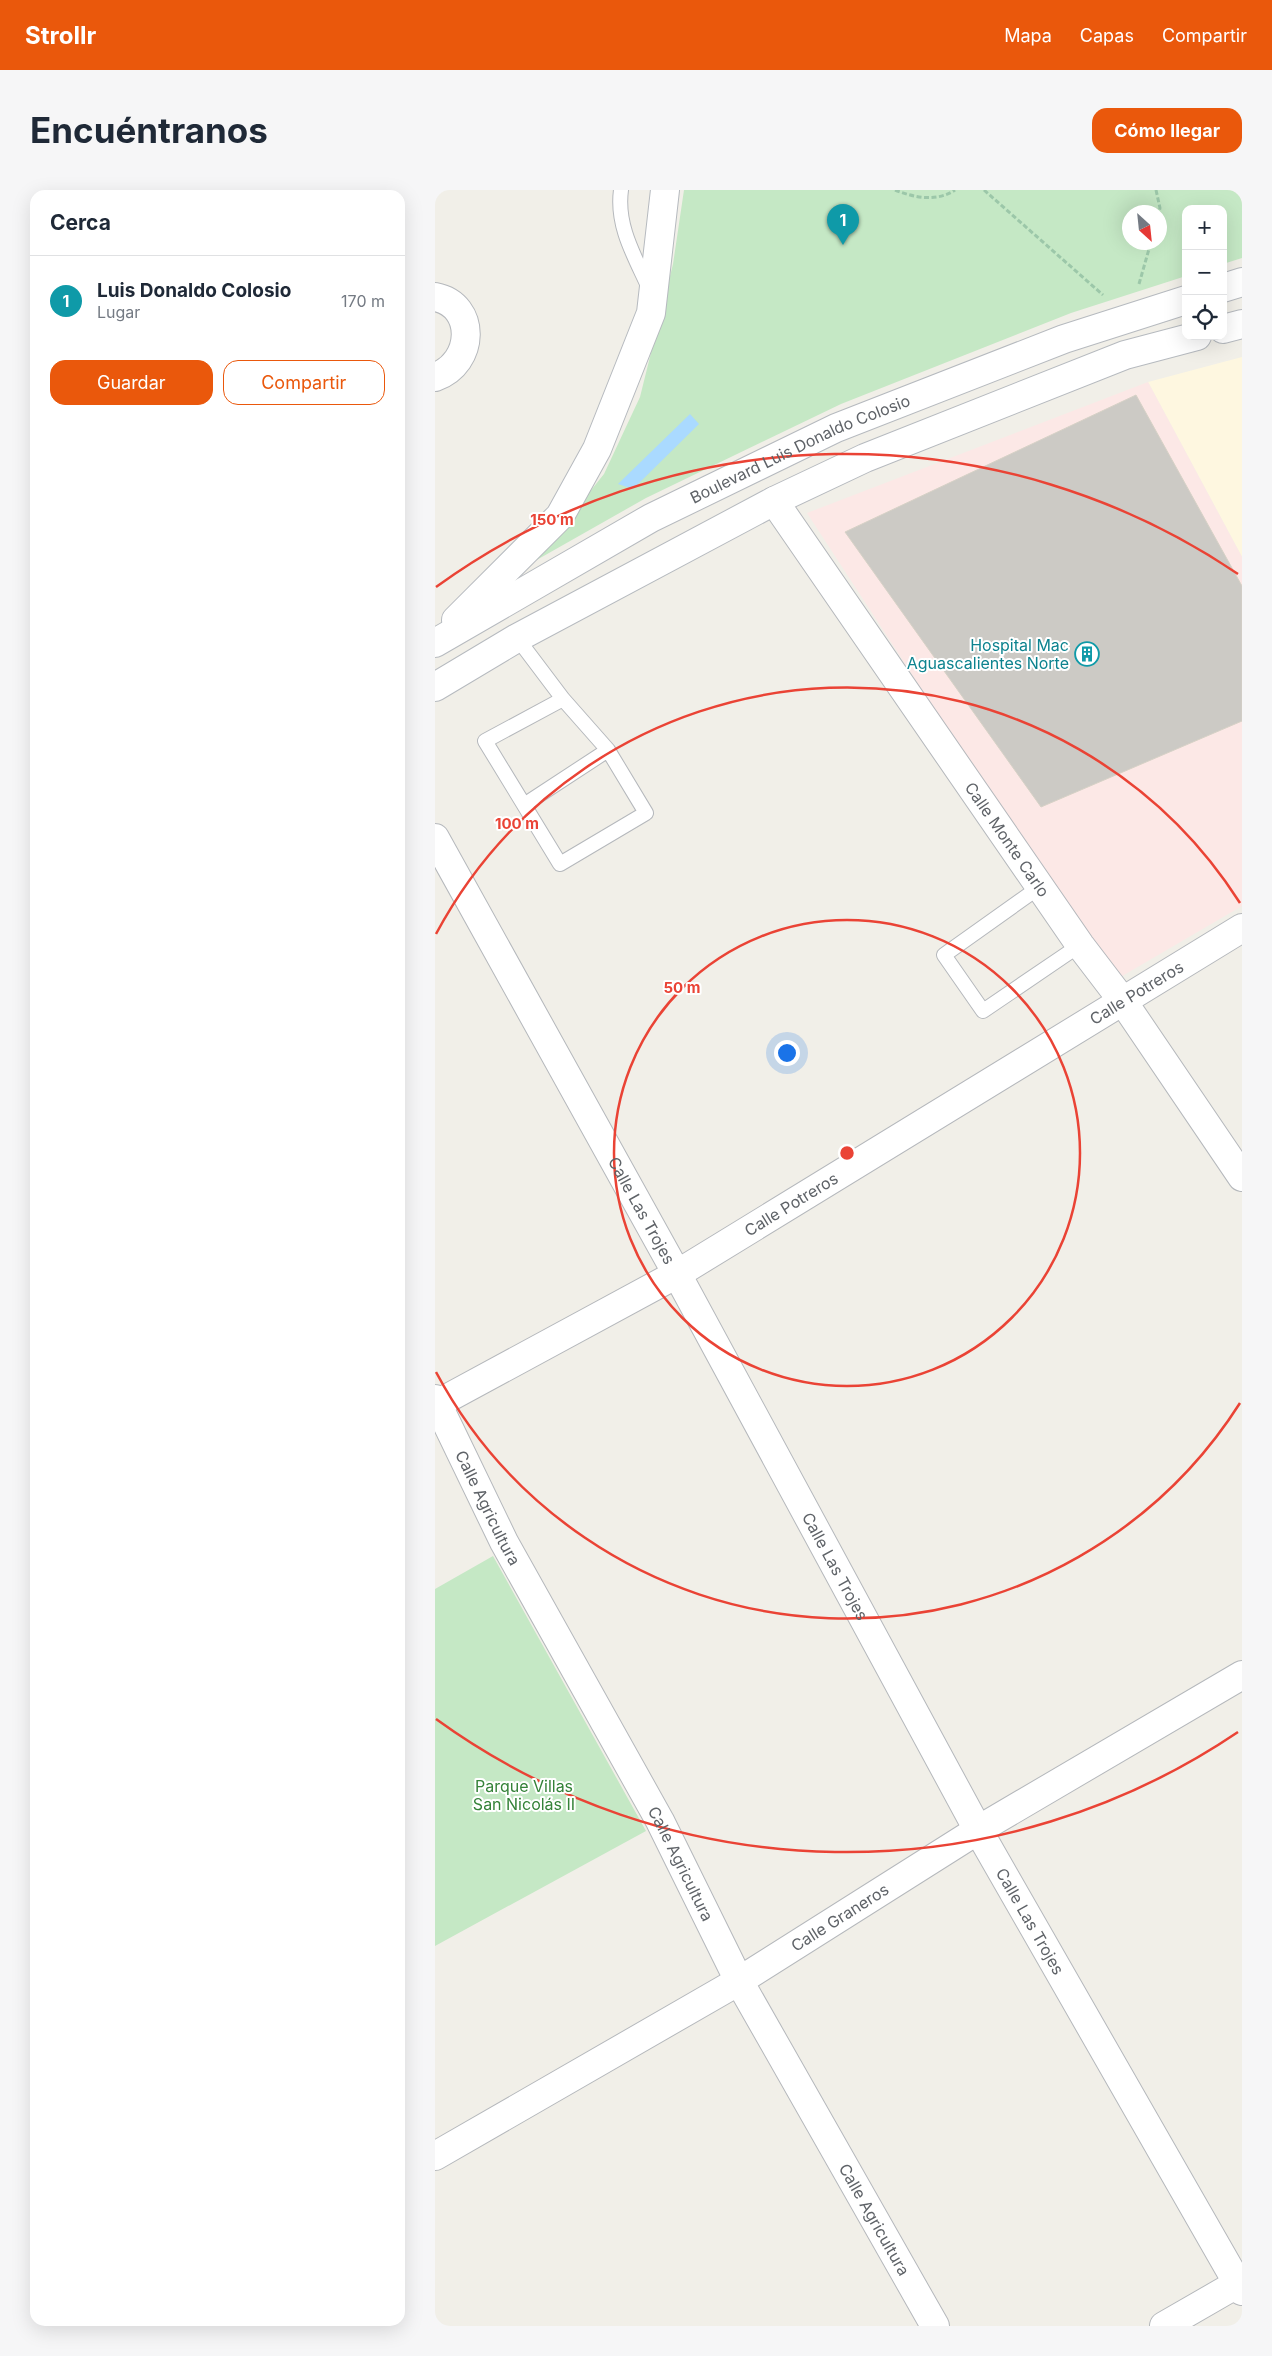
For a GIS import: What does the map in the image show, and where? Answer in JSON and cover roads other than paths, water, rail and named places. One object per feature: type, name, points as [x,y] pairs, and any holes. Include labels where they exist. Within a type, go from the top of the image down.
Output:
[{"type":"street","points":[[435,641],[560,516],[597,449],[651,313],[665,190]]},
{"type":"street","points":[[1227,287],[1242,282]]},
{"type":"street","points":[[435,297],[451,304],[459,314],[465,327],[466,340],[463,354],[455,366],[435,377]]},
{"type":"street","name":"Boulevard Luis Donaldo Colosio","points":[[435,641],[651,518],[836,428],[1064,339],[1182,301]]},
{"type":"street","points":[[1227,328],[1242,324]]},
{"type":"street","points":[[439,687],[517,638],[774,501],[865,458],[1125,355],[1182,340]]},
{"type":"street","name":"Calle Monte Carlo","points":[[774,501],[1080,945],[1122,1000],[1242,1177]]},
{"type":"street","name":"Calle Las Trojes","points":[[435,838],[677,1274],[978,1830],[1240,2286]]},
{"type":"street","name":"Calle Potreros","points":[[436,1403],[677,1274],[1242,928]]},
{"type":"street","name":"Calle Agricultura","points":[[436,1403],[504,1542],[656,1812],[739,1981],[935,2326]]},
{"type":"street","name":"Calle Graneros","points":[[435,2156],[739,1981],[978,1830],[1242,1676]]},
{"type":"street","points":[[1164,2326],[1240,2286]]},
{"type":"lane","points":[[621,190],[619,203],[624,231],[653,296]]},
{"type":"lane","points":[[517,638],[563,699],[608,750],[646,813],[559,864],[485,740],[563,699]]},
{"type":"lane","points":[[524,805],[608,750]]},
{"type":"lane","points":[[1041,886],[944,954],[983,1011],[1080,945]]},
{"type":"water","points":[[690,414],[699,424],[633,489],[618,484]]},
{"type":"place","name":"Luis Donaldo Colosio","points":[[843,245]]},
{"type":"place","name":"Hospital Mac Aguascalientes Norte","points":[[1087,654]]},
{"type":"park label","name":"Parque Villas San Nicolás II","points":[[524,1795]]}]
